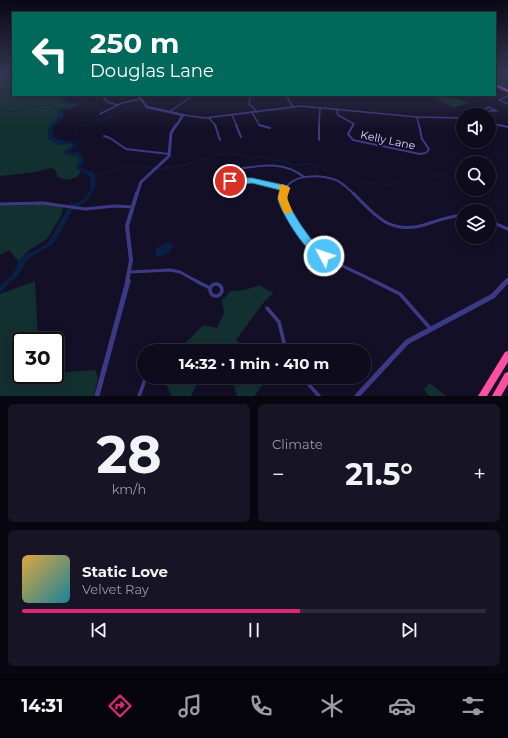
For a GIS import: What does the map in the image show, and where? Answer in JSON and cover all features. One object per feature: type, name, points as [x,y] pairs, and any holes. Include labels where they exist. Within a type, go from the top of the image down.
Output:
[{"type":"highway","points":[[482,396],[508,355]]},
{"type":"highway","points":[[496,396],[508,376]]},
{"type":"street","points":[[103,96],[107,102],[118,105]]},
{"type":"street","points":[[138,96],[147,107],[183,115],[209,118],[293,107],[336,109],[417,117],[456,118]]},
{"type":"street","points":[[169,112],[193,96]]},
{"type":"street","points":[[249,96],[250,98],[249,104],[257,112]]},
{"type":"street","points":[[287,96],[293,107]]},
{"type":"street","points":[[508,96],[504,96],[499,100],[508,104]]},
{"type":"street","points":[[100,114],[118,105],[140,99]]},
{"type":"street","points":[[490,107],[496,111],[494,112],[483,110],[490,107]]},
{"type":"street","points":[[319,140],[320,108]]},
{"type":"street","name":"Kelly Lane","points":[[336,109],[338,115],[354,124],[348,134],[353,140],[420,154],[426,153],[429,149],[422,139],[417,117]]},
{"type":"street","points":[[252,112],[259,125],[270,128]]},
{"type":"street","points":[[97,396],[130,272],[131,260],[127,226],[132,207],[141,182],[170,154],[171,133],[183,115]]},
{"type":"street","points":[[232,115],[242,137]]},
{"type":"street","points":[[209,118],[217,127],[220,140]]},
{"type":"street","points":[[496,124],[508,127]]},
{"type":"street","points":[[104,136],[127,149],[145,151],[154,154],[170,154]]},
{"type":"street","points":[[243,168],[270,164],[296,169],[304,177]]},
{"type":"street","points":[[430,328],[400,294],[314,250],[282,198],[285,188],[293,182],[304,177],[324,177],[344,184],[375,216],[387,224],[396,227],[413,228],[456,215]]},
{"type":"street","points":[[233,182],[252,181],[285,188]]},
{"type":"street","points":[[0,204],[43,203],[77,208],[132,207]]},
{"type":"street","points":[[496,224],[508,229]]},
{"type":"street","points":[[130,272],[170,270],[180,272],[210,288]]},
{"type":"street","points":[[357,396],[407,342],[430,328],[493,296],[508,280]]},
{"type":"street","points":[[267,308],[281,323],[285,344]]},
{"type":"street","points":[[139,396],[143,384]]},
{"type":"street","points":[[308,384],[318,396]]},
{"type":"green space","points":[[0,92],[12,92],[12,96],[65,96],[62,98],[65,103],[78,104],[72,108],[61,109],[48,139],[73,144],[63,153],[77,156],[80,161],[76,168],[81,171],[77,177],[67,180],[57,177],[56,170],[51,168],[35,172],[0,176]]},
{"type":"green space","points":[[435,98],[454,98],[469,103],[453,108]]},
{"type":"green space","points":[[27,203],[64,206],[61,216],[47,239],[29,250],[18,261],[9,250],[0,255],[0,205]]},
{"type":"green space","points":[[35,281],[38,332],[12,332],[12,384],[64,384],[64,372],[95,370],[98,378],[94,396],[0,396],[0,294]]},
{"type":"green space","points":[[259,285],[273,293],[264,302],[236,340],[240,344],[185,344],[203,325],[217,328],[224,313],[222,300],[231,291],[245,290]]},
{"type":"green space","points":[[430,383],[446,396],[429,396],[424,389]]},
{"type":"green space","points":[[166,384],[197,384],[191,396],[172,396]]},
{"type":"green space","points":[[234,384],[263,384],[254,396],[237,396]]},
{"type":"water","points":[[66,96],[69,96],[65,99],[66,101],[82,102],[82,104],[70,110],[61,110],[64,115],[53,129],[54,138],[77,144],[69,152],[79,153],[84,158],[84,162],[80,167],[95,174],[96,185],[88,200],[72,211],[54,243],[31,257],[25,263],[18,276],[0,292],[0,286],[11,276],[17,267],[18,261],[25,255],[47,244],[72,201],[73,204],[82,200],[90,191],[90,177],[77,168],[76,165],[80,161],[77,156],[62,153],[73,144],[59,145],[48,139],[48,128],[59,115],[56,111],[79,104],[62,102],[61,100]]},
{"type":"water","points":[[167,242],[174,245],[169,252],[158,257],[155,255],[156,249]]},
{"type":"waterway","points":[[77,154],[79,142],[76,141],[78,137],[76,134],[78,127],[121,112],[134,101]]},
{"type":"waterway","points":[[2,111],[24,110],[45,105],[55,106],[61,109]]},
{"type":"waterway","points":[[158,169],[187,165],[198,159],[209,159],[216,155],[229,153],[255,159],[258,156],[296,165],[313,164],[334,174]]},
{"type":"waterway","points":[[96,177],[111,171],[136,166],[153,168]]},
{"type":"waterway","points":[[348,180],[359,186],[365,183],[388,185],[393,184],[406,176],[437,176],[456,168]]},
{"type":"slow traffic","points":[[282,187],[285,188],[282,198],[288,211]]},
{"type":"route","points":[[230,181],[247,180],[278,185],[285,188],[282,198],[287,209],[308,243],[314,250],[324,256]]}]
